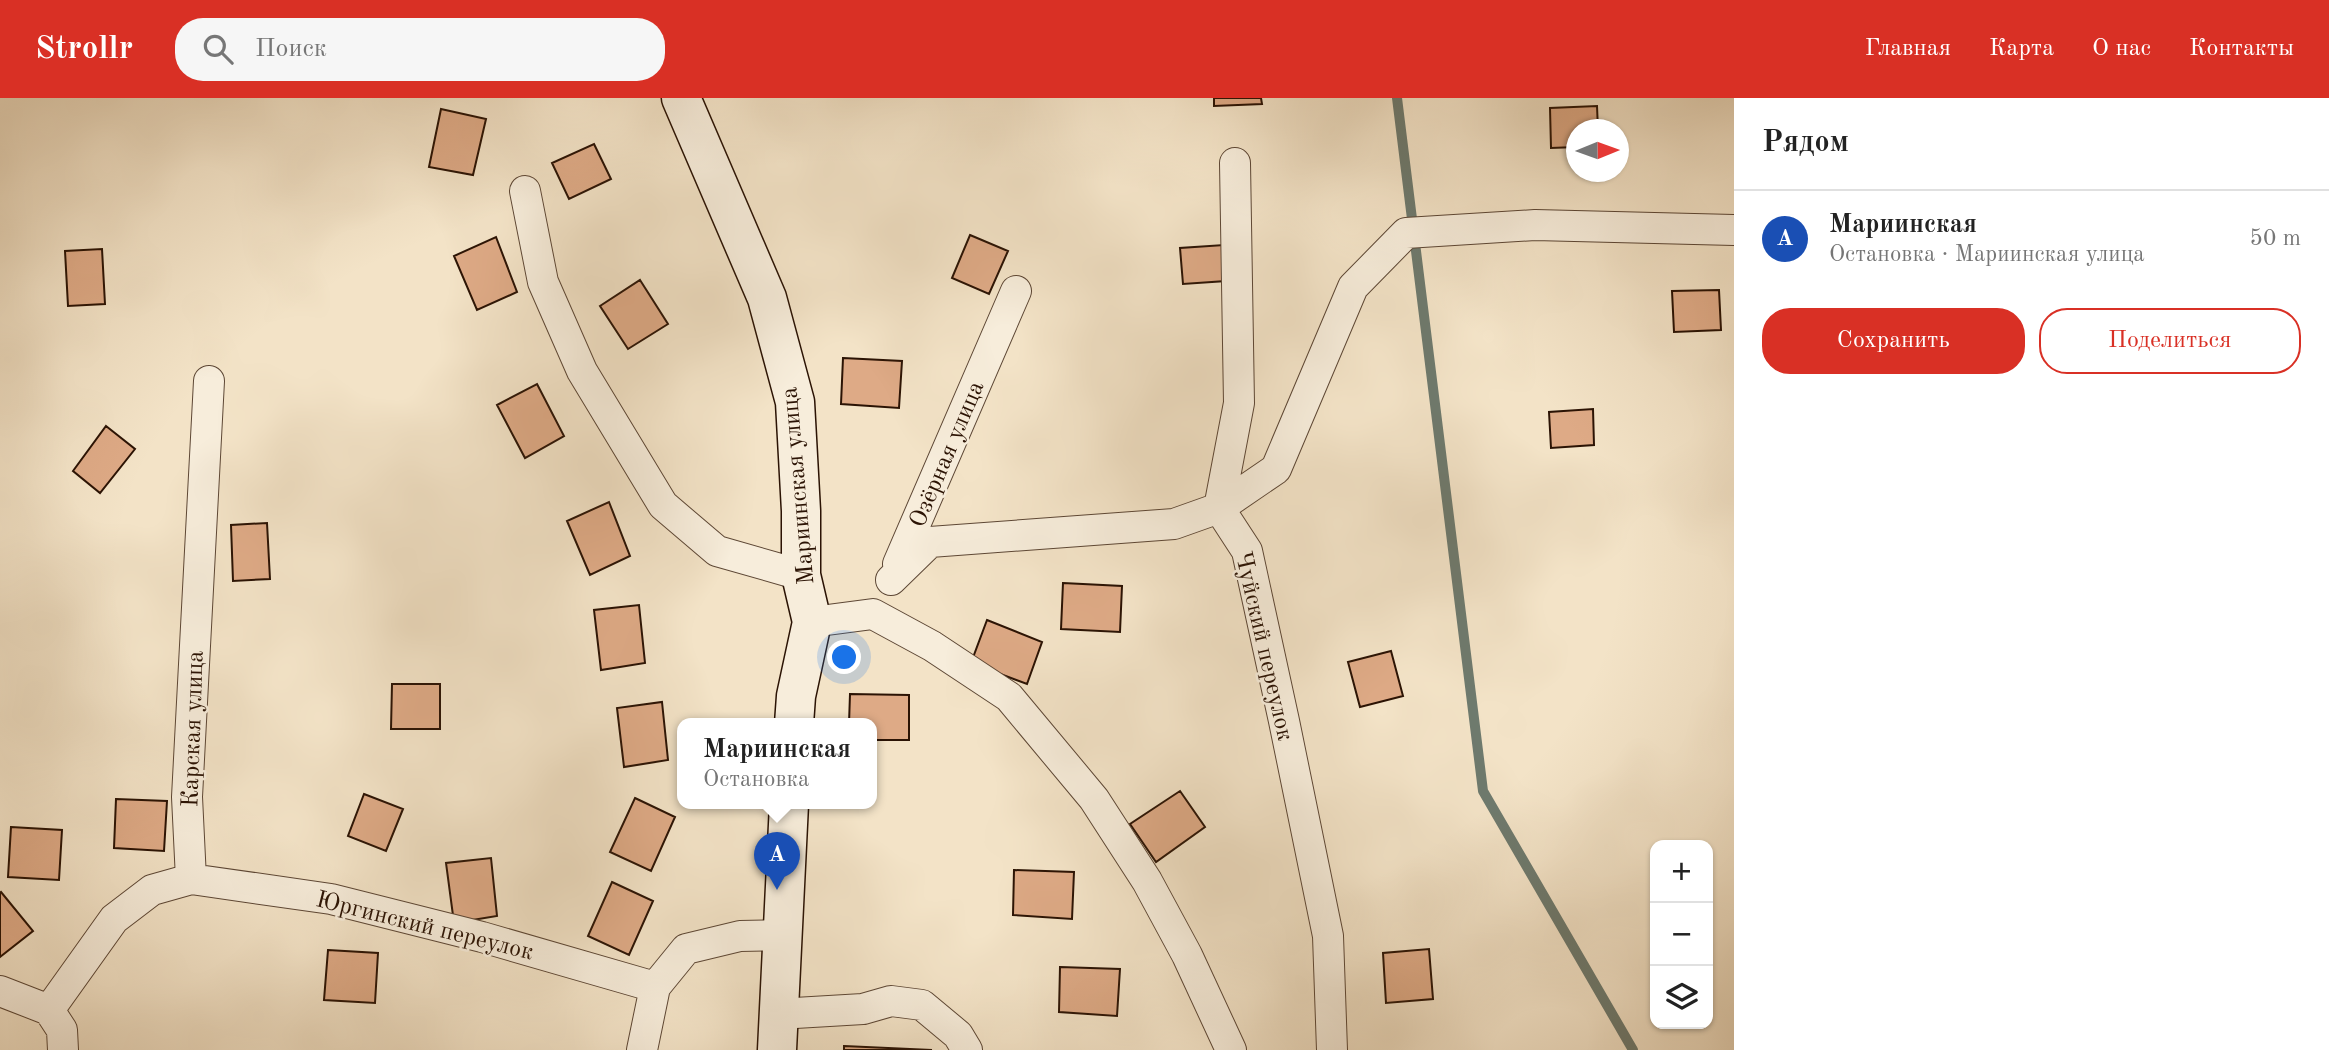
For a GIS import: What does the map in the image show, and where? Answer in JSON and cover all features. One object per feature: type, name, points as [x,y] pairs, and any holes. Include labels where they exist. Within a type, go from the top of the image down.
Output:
[{"type":"main road","name":"Мариинская улица","points":[[681,98],[767,298],[795,402],[801,511],[801,575],[812,622],[796,696],[794,718]]},
{"type":"main road","points":[[777,1032],[789,809]]},
{"type":"street","points":[[1219,508],[1239,403],[1235,163]]},
{"type":"street","points":[[525,191],[543,282],[582,371],[663,505],[717,551],[801,575]]},
{"type":"street","points":[[891,580],[930,542],[1174,524],[1219,508],[1276,469],[1353,287],[1406,233],[1535,225],[1734,230]]},
{"type":"street","name":"Озёрная улица","points":[[873,614],[891,580],[1016,292]]},
{"type":"street","name":"Карская улица","points":[[191,879],[187,797],[209,381]]},
{"type":"street","name":"Чуйский переулок","points":[[1219,508],[1247,551],[1287,735],[1328,936],[1332,1050]]},
{"type":"street","points":[[812,622],[873,614],[932,646],[1009,697],[1094,799],[1147,881],[1187,955],[1231,1050]]},
{"type":"street","points":[[49,1010],[114,919],[152,890],[191,879]]},
{"type":"street","name":"Юргинский переулок","points":[[191,879],[331,899],[482,937],[656,987]]},
{"type":"street","points":[[642,1050],[656,987],[686,949],[740,936],[782,935]]},
{"type":"street","points":[[0,991],[49,1010],[62,1030],[63,1050]]},
{"type":"street","points":[[777,1032],[891,1002],[922,1005],[958,1035],[967,1050]]},
{"type":"building","points":[[1214,98],[1261,98],[1262,104],[1214,106]]},
{"type":"building","points":[[1597,106],[1598,119],[1566,119],[1566,147],[1551,148],[1550,108]]},
{"type":"building","points":[[441,109],[486,119],[473,175],[429,167]]},
{"type":"building","points":[[594,144],[611,179],[569,199],[552,163]]},
{"type":"building","points":[[970,235],[1008,251],[989,294],[952,278]]},
{"type":"building","points":[[496,237],[517,292],[477,310],[454,256]]},
{"type":"building","points":[[1224,245],[1226,281],[1183,284],[1180,248]]},
{"type":"building","points":[[102,249],[105,304],[68,306],[65,251]]},
{"type":"building","points":[[640,280],[668,324],[628,349],[600,306]]},
{"type":"building","points":[[1719,290],[1721,330],[1674,332],[1672,291]]},
{"type":"building","points":[[843,358],[902,361],[899,408],[841,404]]},
{"type":"building","points":[[537,384],[564,436],[525,458],[497,405]]},
{"type":"building","points":[[1593,409],[1594,445],[1551,448],[1549,412]]},
{"type":"building","points":[[106,426],[135,449],[100,493],[73,471]]},
{"type":"building","points":[[609,502],[630,556],[590,575],[567,521]]},
{"type":"building","points":[[267,523],[270,579],[233,581],[231,525]]},
{"type":"building","points":[[1063,583],[1122,586],[1120,632],[1061,629]]},
{"type":"building","points":[[639,605],[645,663],[601,670],[594,610]]},
{"type":"building","points":[[987,620],[1042,642],[1027,684],[971,663]]},
{"type":"building","points":[[1391,651],[1403,696],[1360,707],[1348,662]]},
{"type":"building","points":[[392,684],[440,684],[440,729],[391,729]]},
{"type":"building","points":[[850,694],[909,695],[909,740],[877,740],[877,718],[849,718]]},
{"type":"building","points":[[662,702],[668,760],[624,767],[617,708]]},
{"type":"building","points":[[1180,791],[1205,827],[1156,862],[1130,824]]},
{"type":"building","points":[[364,794],[403,809],[386,851],[348,836]]},
{"type":"building","points":[[635,798],[675,817],[651,871],[610,852]]},
{"type":"building","points":[[116,799],[167,801],[164,851],[114,848]]},
{"type":"building","points":[[11,827],[62,830],[59,880],[8,877]]},
{"type":"building","points":[[491,858],[497,916],[454,923],[446,863]]},
{"type":"building","points":[[1014,870],[1074,872],[1072,919],[1013,915]]},
{"type":"building","points":[[612,882],[653,901],[629,955],[588,936]]},
{"type":"building","points":[[0,893],[33,931],[0,957]]},
{"type":"building","points":[[1429,949],[1433,999],[1386,1003],[1383,953]]},
{"type":"building","points":[[328,950],[378,953],[375,1003],[324,1000]]},
{"type":"building","points":[[1060,967],[1120,969],[1117,1016],[1059,1012]]},
{"type":"building","points":[[844,1046],[932,1050],[844,1050]]},
{"type":"waterway","points":[[1397,98],[1483,791],[1633,1050]]},
{"type":"place","name":"Мариинская","points":[[777,890]]}]
